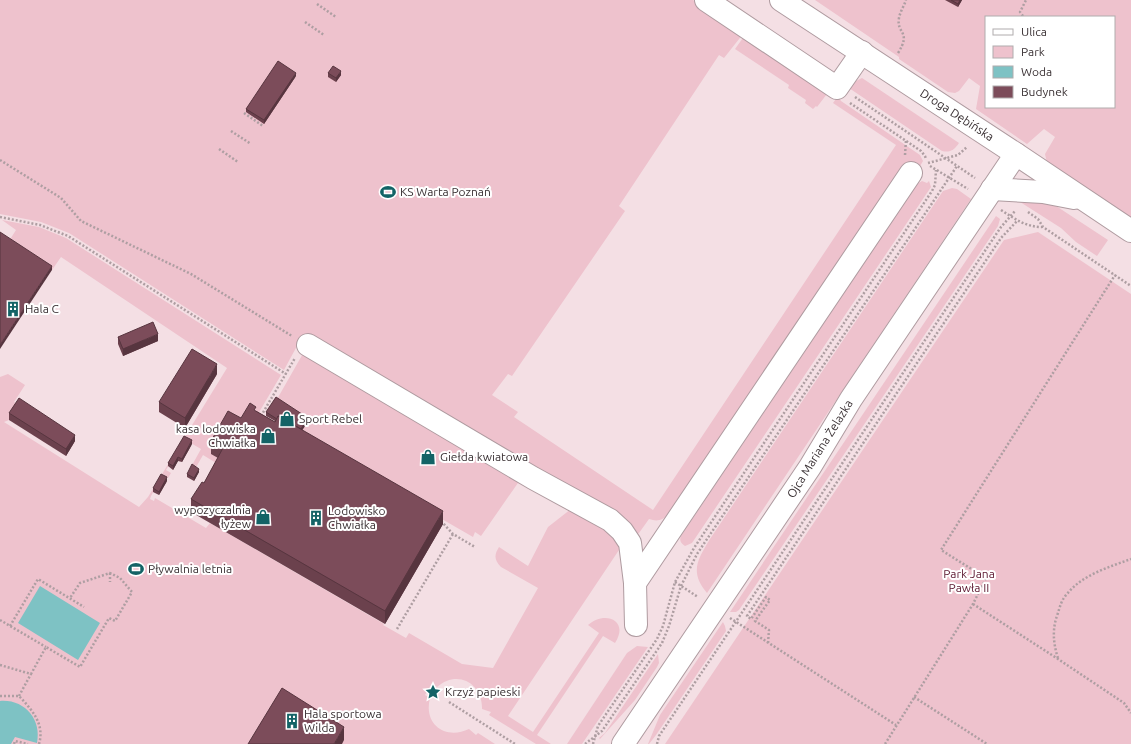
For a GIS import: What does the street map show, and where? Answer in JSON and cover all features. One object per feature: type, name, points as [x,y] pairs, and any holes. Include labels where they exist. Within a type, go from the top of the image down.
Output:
[{"type":"street","points":[[706,0],[837,88],[862,52]]},
{"type":"street","name":"Droga Dębińska","points":[[781,0],[862,52],[1131,231]]},
{"type":"street","name":"Ojca Mariana Żelazka","points":[[623,744],[810,467],[851,399],[1016,154]]},
{"type":"street","points":[[635,583],[919,168]]},
{"type":"street","points":[[989,194],[1025,190],[1043,192],[1085,201]]},
{"type":"street","points":[[302,351],[610,520],[622,531],[630,544],[635,583],[636,625]]},
{"type":"path","points":[[895,57],[905,39],[899,25],[899,18],[906,0]]},
{"type":"path","points":[[1022,16],[1020,12],[1026,0]]},
{"type":"path","points":[[317,4],[336,17]]},
{"type":"path","points":[[305,22],[324,35]]},
{"type":"path","points":[[837,88],[847,92],[956,166],[989,194],[1010,216],[1017,221],[1033,227],[1043,227]]},
{"type":"path","points":[[837,88],[843,98],[921,151],[925,156],[919,168]]},
{"type":"path","points":[[244,113],[263,126]]},
{"type":"path","points":[[231,131],[250,144]]},
{"type":"path","points":[[919,168],[945,158],[958,155],[967,147]]},
{"type":"path","points":[[219,149],[238,162]]},
{"type":"path","points":[[0,160],[62,198],[81,222],[191,274],[302,351],[286,374],[261,416],[260,421]]},
{"type":"path","points":[[586,744],[602,731],[662,643],[669,626],[681,586],[700,548],[956,166]]},
{"type":"path","points":[[919,168],[936,170],[949,178],[989,194]]},
{"type":"path","points":[[593,744],[598,726],[657,639],[663,626],[675,582],[694,548],[932,192],[935,185],[936,170]]},
{"type":"path","points":[[657,744],[659,736],[997,234],[1010,216],[1020,207]]},
{"type":"path","points":[[1026,211],[1038,219],[1043,227],[1131,286]]},
{"type":"path","points":[[0,217],[40,225],[68,236],[286,374]]},
{"type":"path","points":[[768,643],[769,630],[755,621],[770,600],[766,597],[751,619],[747,616],[1001,238],[1017,221]]},
{"type":"path","points":[[885,744],[973,604],[986,578],[941,550],[1114,275]]},
{"type":"path","points":[[437,519],[444,523],[452,534],[475,547]]},
{"type":"path","points":[[398,629],[452,534]]},
{"type":"path","points":[[1058,658],[1054,644],[1055,625],[1062,600],[1066,594],[1070,589],[1091,575],[1131,559]]},
{"type":"path","points":[[110,573],[110,582]]},
{"type":"path","points":[[0,620],[80,667],[109,618],[115,621],[132,592],[120,578],[110,573],[80,583],[70,598]]},
{"type":"path","points":[[10,626],[38,579],[84,607]]},
{"type":"path","points":[[973,604],[1058,658],[1124,704],[1131,713]]},
{"type":"path","points":[[749,630],[896,726]]},
{"type":"path","points":[[19,696],[46,647]]},
{"type":"path","points":[[0,665],[30,674]]},
{"type":"path","points":[[0,696],[19,696],[28,706],[40,724],[40,744]]},
{"type":"path","points":[[914,697],[987,744]]},
{"type":"path","points":[[449,702],[515,744]]},
{"type":"path","points":[[14,744],[15,741],[28,744]]},
{"type":"green space","points":[[0,0],[693,0],[743,34],[724,58],[719,55],[619,206],[625,211],[512,376],[508,374],[492,395],[518,412],[514,417],[653,510],[896,145],[833,103],[838,96],[841,101],[920,155],[923,161],[916,173],[903,164],[899,173],[670,514],[660,520],[649,519],[639,533],[623,544],[508,716],[533,732],[599,633],[588,625],[601,618],[613,620],[617,623],[619,628],[619,635],[615,643],[603,636],[537,735],[551,744],[536,744],[489,715],[491,712],[482,709],[478,692],[473,686],[460,679],[453,679],[437,687],[432,683],[425,695],[430,698],[429,708],[433,723],[438,728],[452,733],[469,729],[476,735],[478,733],[495,744],[0,744],[0,377],[8,374],[25,385],[14,402],[19,405],[9,420],[4,422],[139,507],[148,497],[227,368],[61,257],[52,270],[9,241],[16,230],[2,220],[39,227],[66,238],[281,375],[258,414],[221,466],[203,455],[195,469],[191,467],[201,449],[184,439],[166,470],[171,473],[168,478],[163,475],[150,499],[154,501],[155,498],[206,528],[210,523],[406,638],[409,633],[462,664],[493,668],[538,588],[501,567],[496,560],[497,550],[499,547],[528,566],[548,527],[571,509],[520,480],[481,536],[475,532],[473,537],[298,436],[276,401],[305,350],[297,346],[284,370],[69,233],[41,222],[0,214]]},
{"type":"green space","points":[[815,0],[1131,0],[1131,220],[1047,163],[1045,154],[1055,137],[1044,129],[1027,144],[976,109],[980,86],[969,78],[959,91],[955,93],[948,92],[899,59],[899,57]]},
{"type":"green space","points":[[745,35],[830,90],[817,107],[816,106],[813,109],[805,103],[806,100],[788,88],[789,85],[735,49]]},
{"type":"green space","points":[[862,78],[959,143],[952,150],[947,152],[942,151],[849,88],[854,82]]},
{"type":"green space","points":[[922,181],[927,183],[929,181],[931,187],[692,543],[685,546],[681,542],[681,536],[917,184]]},
{"type":"green space","points":[[952,188],[957,189],[971,199],[707,593],[698,579],[697,566],[699,559],[710,539],[943,191]]},
{"type":"green space","points":[[1017,200],[1053,204],[1108,240],[1097,256],[1076,242],[1061,228]]},
{"type":"green space","points":[[996,216],[1000,219],[998,226],[739,610],[736,612],[730,612]]},
{"type":"green space","name":"Park Jana Pawła II","points":[[1038,232],[1131,294],[1131,744],[665,744],[1004,240]]},
{"type":"green space","points":[[723,622],[726,631],[656,735],[648,744],[660,715]]},
{"type":"green space","points":[[637,646],[648,647],[582,744],[567,744],[627,653]]},
{"type":"green space","points":[[658,654],[659,663],[657,667],[635,700],[600,739],[599,738],[605,733]]},
{"type":"water","points":[[40,586],[100,623],[78,660],[18,623]]},
{"type":"water","points":[[0,701],[17,703],[29,712],[37,726],[37,743],[15,737],[11,744],[0,744]]},
{"type":"building","points":[[951,0],[960,0],[958,4]]},
{"type":"building","points":[[278,61],[296,73],[264,120],[246,109]]},
{"type":"building","points":[[333,66],[341,71],[336,78],[328,73]]},
{"type":"building","name":"Hala C","points":[[0,232],[52,266],[0,345]]},
{"type":"building","points":[[153,322],[158,334],[123,349],[118,337]]},
{"type":"building","points":[[192,349],[217,364],[185,418],[159,402]]},
{"type":"building","name":"Sport Rebel","points":[[276,397],[308,418],[301,429],[278,416],[277,419],[266,412]]},
{"type":"building","points":[[19,398],[75,435],[66,449],[9,413]]},
{"type":"building","name":"Lodowisko Chwiałka","points":[[250,403],[256,407],[254,410],[275,422],[278,416],[443,511],[385,611],[191,499],[202,482],[204,483],[223,448],[211,441],[228,411],[241,418]]},
{"type":"building","points":[[184,436],[192,440],[182,459],[178,457],[173,466],[168,463]]},
{"type":"building","points":[[192,464],[199,469],[194,478],[187,474]]},
{"type":"building","points":[[161,474],[167,477],[159,492],[153,488]]},
{"type":"building","name":"Hala sportowa Wilda","points":[[282,688],[344,727],[334,744],[248,744]]},
{"type":"place","name":"KS Warta Poznań","points":[[388,192]]},
{"type":"place","name":"Hala C","points":[[13,309]]},
{"type":"place","name":"Sport Rebel","points":[[287,419]]},
{"type":"place","name":"kasa lodowiska Chwiałka","points":[[268,436]]},
{"type":"place","name":"Giełda kwiatowa","points":[[428,457]]},
{"type":"place","name":"wypozyczalnia łyżew","points":[[263,517]]},
{"type":"place","name":"Lodowisko Chwiałka","points":[[316,518]]},
{"type":"place","name":"Pływalnia letnia","points":[[136,569]]},
{"type":"place","name":"Krzyż papieski","points":[[433,692]]},
{"type":"place","name":"Hala sportowa Wilda","points":[[292,721]]}]
